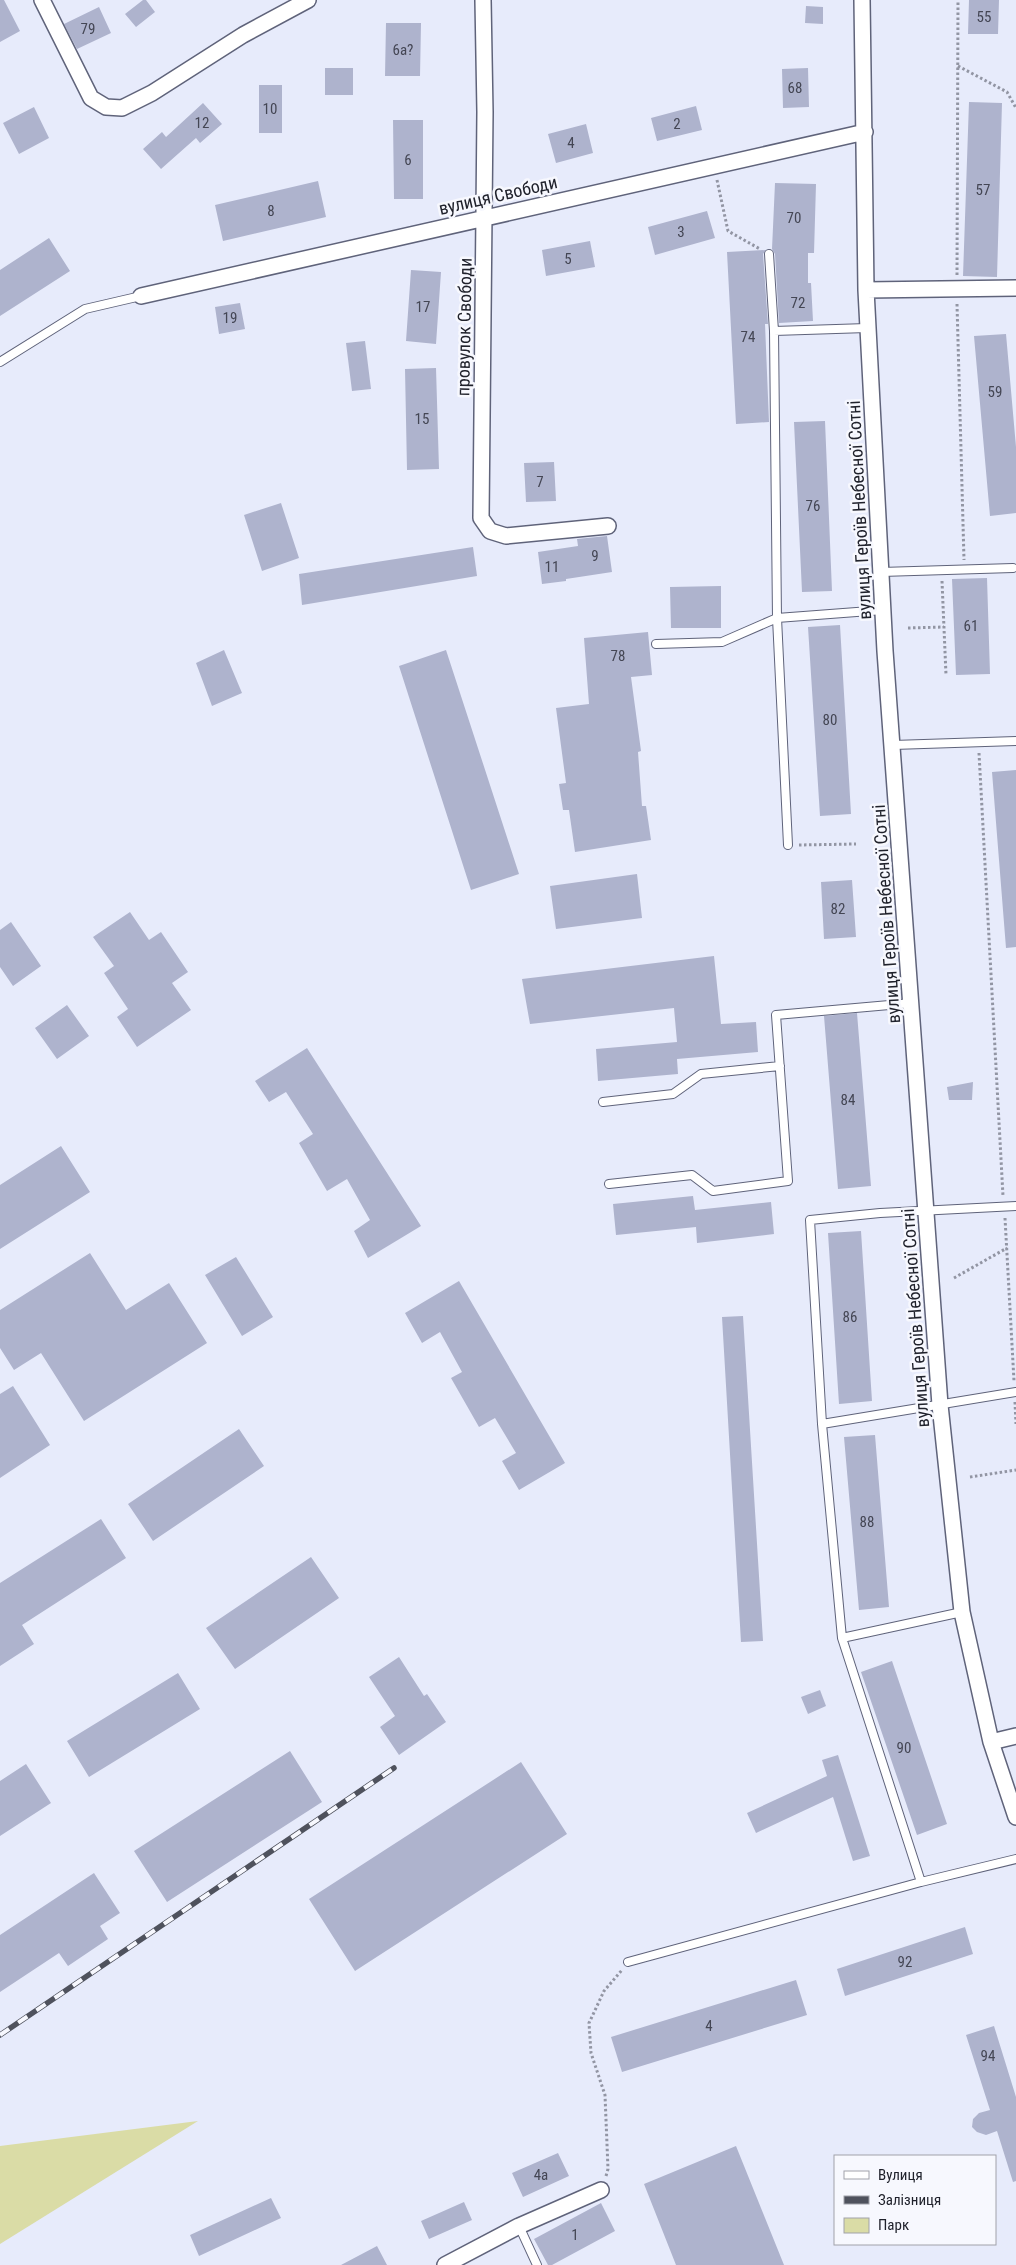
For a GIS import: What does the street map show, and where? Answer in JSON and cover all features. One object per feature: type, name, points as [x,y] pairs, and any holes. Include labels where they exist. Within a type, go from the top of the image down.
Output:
[{"type":"street","points":[[42,0],[92,98],[106,107],[122,108],[152,93],[243,35],[308,0]]},
{"type":"street","name":"провулок Свободи","points":[[483,0],[484,217],[481,518],[490,532],[506,536],[608,526]]},
{"type":"street","name":"вулиця Героїв Небесної Сотні","points":[[862,0],[867,328],[892,745],[940,1405],[962,1612],[991,1742],[1016,1817]]},
{"type":"street","name":"вулиця Свободи","points":[[141,296],[865,132]]},
{"type":"street","points":[[866,290],[1016,288]]},
{"type":"street","points":[[991,1742],[1016,1736]]},
{"type":"street","points":[[445,2265],[519,2226],[601,2190]]},
{"type":"lane","points":[[769,254],[774,331],[777,618],[788,845]]},
{"type":"lane","points":[[0,362],[85,308],[141,296]]},
{"type":"lane","points":[[774,331],[867,328]]},
{"type":"lane","points":[[881,572],[1013,568]]},
{"type":"lane","points":[[656,644],[722,642],[777,618],[883,610]]},
{"type":"lane","points":[[892,745],[1016,741]]},
{"type":"lane","points":[[609,1184],[692,1175],[713,1191],[788,1181],[776,1015],[912,1003]]},
{"type":"lane","points":[[603,1102],[673,1094],[701,1074],[780,1066]]},
{"type":"lane","points":[[921,1882],[842,1638],[822,1424],[810,1220],[1016,1206]]},
{"type":"lane","points":[[822,1424],[1015,1392]]},
{"type":"lane","points":[[842,1638],[962,1612]]},
{"type":"lane","points":[[628,1962],[921,1882],[1016,1859]]},
{"type":"lane","points":[[519,2226],[537,2265]]},
{"type":"path","points":[[958,0],[956,289],[964,570]]},
{"type":"path","points":[[958,66],[1007,92],[1016,108]]},
{"type":"path","points":[[714,167],[728,231],[769,254]]},
{"type":"path","points":[[942,570],[946,675]]},
{"type":"path","points":[[908,628],[944,627]]},
{"type":"path","points":[[979,742],[1016,1424]]},
{"type":"path","points":[[788,845],[856,844]]},
{"type":"path","points":[[954,1278],[1006,1248]]},
{"type":"path","points":[[970,1477],[1016,1470]]},
{"type":"path","points":[[601,2190],[608,2169],[606,2096],[590,2053],[589,2023],[604,1991],[628,1962]]},
{"type":"green space","points":[[198,2121],[0,2244],[0,2146]]},
{"type":"building","points":[[0,0],[4,0],[20,31],[0,42]]},
{"type":"building","points":[[143,0],[146,0],[155,12],[136,27],[125,14]]},
{"type":"building","points":[[969,0],[999,0],[998,34],[968,34]]},
{"type":"building","points":[[806,6],[823,7],[823,24],[805,23]]},
{"type":"building","points":[[99,7],[111,33],[77,49],[64,24]]},
{"type":"building","points":[[386,23],[421,23],[420,76],[385,76]]},
{"type":"building","points":[[325,68],[353,68],[353,95],[325,95]]},
{"type":"building","points":[[808,68],[809,107],[783,108],[782,69]]},
{"type":"building","points":[[259,85],[282,85],[282,133],[259,133]]},
{"type":"building","points":[[969,102],[1002,103],[997,277],[963,276]]},
{"type":"building","points":[[203,103],[222,124],[200,143],[196,138],[161,169],[143,149],[162,132],[166,137]]},
{"type":"building","points":[[696,106],[702,130],[657,141],[651,118]]},
{"type":"building","points":[[34,107],[49,138],[19,154],[3,123]]},
{"type":"building","points":[[393,120],[423,120],[423,199],[394,199]]},
{"type":"building","points":[[586,124],[593,153],[556,163],[548,134]]},
{"type":"building","points":[[318,181],[326,217],[223,241],[215,205]]},
{"type":"building","points":[[775,183],[816,184],[814,253],[808,253],[808,283],[811,283],[813,321],[779,323],[775,254],[772,249]]},
{"type":"building","points":[[707,211],[715,238],[655,255],[648,227]]},
{"type":"building","points":[[49,238],[70,271],[0,316],[0,270]]},
{"type":"building","points":[[590,241],[595,267],[546,276],[542,250]]},
{"type":"building","points":[[766,250],[763,254],[768,324],[765,324],[769,422],[736,424],[727,252]]},
{"type":"building","points":[[411,270],[441,272],[436,344],[406,341]]},
{"type":"building","points":[[240,303],[245,329],[219,334],[215,307]]},
{"type":"building","points":[[1006,334],[1016,447],[1016,513],[990,516],[974,336]]},
{"type":"building","points":[[365,341],[371,389],[352,391],[346,343]]},
{"type":"building","points":[[436,368],[439,469],[407,470],[405,369]]},
{"type":"building","points":[[825,421],[832,591],[802,592],[794,422]]},
{"type":"building","points":[[554,462],[556,501],[526,502],[524,463]]},
{"type":"building","points":[[281,503],[299,558],[262,571],[244,515]]},
{"type":"building","points":[[607,536],[612,572],[542,584],[538,552],[578,546],[577,539]]},
{"type":"building","points":[[473,547],[477,576],[302,605],[299,574]]},
{"type":"building","points":[[987,578],[990,674],[956,675],[952,579]]},
{"type":"building","points":[[721,586],[721,628],[671,628],[670,587]]},
{"type":"building","points":[[840,625],[851,814],[820,816],[808,627]]},
{"type":"building","points":[[648,632],[652,675],[631,677],[641,751],[638,752],[642,806],[646,806],[651,840],[575,852],[569,810],[563,810],[559,784],[566,783],[556,708],[589,704],[584,638]]},
{"type":"building","points":[[224,650],[242,693],[212,706],[196,663]]},
{"type":"building","points":[[446,650],[519,874],[471,890],[399,666]]},
{"type":"building","points":[[1016,770],[1016,947],[1006,948],[992,772]]},
{"type":"building","points":[[637,874],[642,918],[556,929],[550,886]]},
{"type":"building","points":[[852,880],[856,937],[824,939],[821,882]]},
{"type":"building","points":[[130,912],[149,940],[161,932],[188,972],[172,983],[191,1010],[137,1047],[117,1017],[128,1009],[104,973],[114,966],[93,937]]},
{"type":"building","points":[[11,922],[41,966],[13,986],[0,967],[0,930]]},
{"type":"building","points":[[714,956],[721,1024],[756,1022],[758,1052],[677,1059],[678,1074],[598,1081],[596,1049],[677,1042],[674,1008],[530,1024],[522,979]]},
{"type":"building","points":[[67,1005],[89,1036],[57,1059],[35,1028]]},
{"type":"building","points":[[857,1013],[871,1186],[838,1189],[824,1016]]},
{"type":"building","points":[[307,1048],[421,1226],[368,1258],[354,1231],[370,1220],[347,1179],[327,1191],[299,1143],[313,1134],[286,1092],[269,1102],[255,1081]]},
{"type":"building","points":[[973,1082],[972,1100],[949,1100],[947,1087]]},
{"type":"building","points":[[61,1146],[90,1192],[0,1249],[0,1185]]},
{"type":"building","points":[[693,1196],[695,1210],[771,1202],[774,1234],[697,1243],[696,1227],[616,1235],[613,1204]]},
{"type":"building","points":[[861,1231],[872,1401],[839,1404],[828,1233]]},
{"type":"building","points":[[90,1253],[126,1310],[169,1283],[207,1343],[84,1421],[41,1353],[14,1370],[0,1348],[0,1310]]},
{"type":"building","points":[[236,1257],[273,1317],[242,1336],[205,1275]]},
{"type":"building","points":[[459,1281],[565,1463],[519,1490],[502,1461],[516,1453],[495,1418],[479,1427],[451,1378],[462,1372],[440,1332],[422,1343],[405,1313]]},
{"type":"building","points":[[743,1316],[763,1641],[741,1642],[722,1317]]},
{"type":"building","points":[[13,1386],[50,1445],[0,1478],[0,1394]]},
{"type":"building","points":[[239,1429],[264,1466],[153,1541],[128,1504]]},
{"type":"building","points":[[875,1435],[889,1607],[859,1610],[844,1437]]},
{"type":"building","points":[[101,1519],[126,1558],[22,1625],[34,1644],[0,1666],[0,1583]]},
{"type":"building","points":[[311,1557],[339,1598],[235,1669],[206,1628]]},
{"type":"building","points":[[399,1657],[424,1696],[427,1694],[446,1722],[399,1755],[380,1727],[395,1716],[369,1677]]},
{"type":"building","points":[[892,1661],[947,1824],[917,1835],[861,1672]]},
{"type":"building","points":[[178,1673],[200,1709],[89,1777],[67,1741]]},
{"type":"building","points":[[820,1690],[826,1706],[808,1714],[801,1697]]},
{"type":"building","points":[[290,1751],[322,1802],[167,1902],[134,1851]]},
{"type":"building","points":[[838,1755],[870,1856],[853,1861],[833,1797],[756,1833],[747,1813],[827,1776],[822,1760]]},
{"type":"building","points":[[521,1762],[567,1834],[355,1971],[309,1899]]},
{"type":"building","points":[[26,1764],[51,1803],[0,1836],[0,1781]]},
{"type":"building","points":[[94,1873],[120,1913],[100,1926],[108,1939],[68,1966],[59,1953],[0,1992],[0,1935]]},
{"type":"building","points":[[965,1927],[973,1954],[845,1996],[837,1969]]},
{"type":"building","points":[[796,1980],[807,2015],[622,2072],[611,2037]]},
{"type":"building","points":[[994,2026],[1016,2097],[1016,2181],[1013,2182],[997,2131],[986,2135],[977,2132],[972,2127],[973,2119],[979,2113],[990,2110],[966,2035]]},
{"type":"building","points":[[736,2146],[784,2265],[676,2265],[644,2184]]},
{"type":"building","points":[[558,2153],[569,2176],[523,2197],[512,2173]]},
{"type":"building","points":[[271,2198],[281,2218],[199,2256],[190,2235]]},
{"type":"building","points":[[464,2202],[472,2220],[429,2239],[421,2221]]},
{"type":"building","points":[[601,2203],[615,2231],[552,2265],[548,2265],[534,2239]]},
{"type":"building","points":[[377,2246],[387,2265],[341,2265]]},
{"type":"railway","points":[[0,2035],[394,1768]]}]
